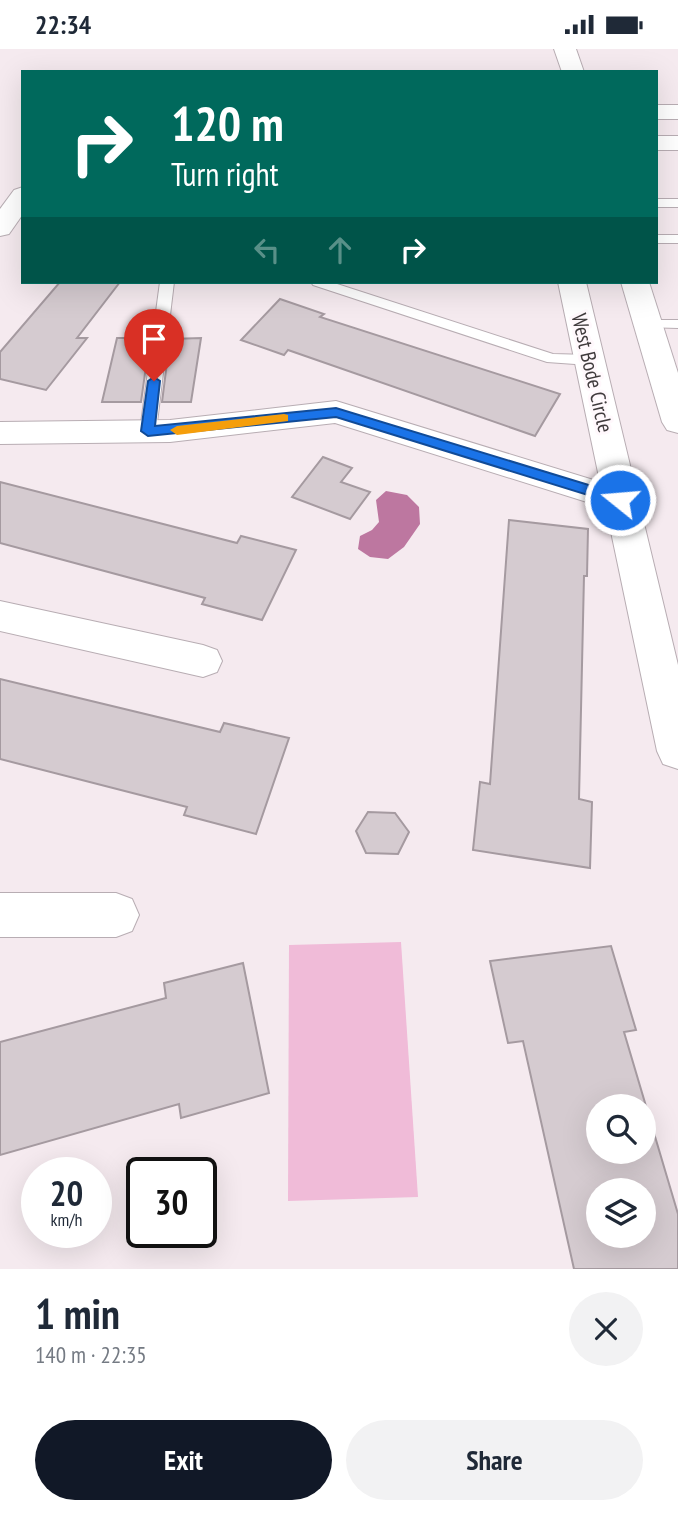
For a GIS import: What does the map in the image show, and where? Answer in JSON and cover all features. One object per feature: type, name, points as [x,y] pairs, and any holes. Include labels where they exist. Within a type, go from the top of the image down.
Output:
[{"type":"street","points":[[565,49],[572,70]]},
{"type":"street","points":[[658,112],[678,112]]},
{"type":"street","points":[[658,143],[678,143]]},
{"type":"street","points":[[0,228],[21,198]]},
{"type":"street","name":"West Bode Circle","points":[[572,284],[678,751]]},
{"type":"street","points":[[636,284],[677,415]]},
{"type":"street","points":[[0,433],[148,431],[336,412],[620,500]]},
{"type":"street","points":[[0,616],[203,661]]},
{"type":"street","points":[[0,915],[116,915]]},
{"type":"lane","points":[[658,203],[678,203]]},
{"type":"lane","points":[[658,239],[678,239]]},
{"type":"lane","points":[[148,431],[167,284]]},
{"type":"lane","points":[[324,284],[552,359],[589,361]]},
{"type":"lane","points":[[648,324],[678,324]]},
{"type":"shaded area","points":[[386,491],[407,495],[419,507],[420,524],[404,547],[388,559],[370,557],[358,549],[360,536],[372,530],[379,522],[376,500]]},
{"type":"shaded area","points":[[401,942],[418,1197],[288,1201],[289,945]]},
{"type":"building","points":[[58,284],[118,284],[77,338],[87,338],[46,390],[0,379],[0,352]]},
{"type":"building","points":[[280,299],[324,314],[320,317],[560,394],[535,436],[288,350],[284,355],[241,340]]},
{"type":"building","points":[[117,338],[150,338],[141,402],[102,402]]},
{"type":"building","points":[[201,338],[191,402],[162,402],[170,339]]},
{"type":"building","points":[[323,457],[352,468],[341,482],[370,492],[350,519],[292,497]]},
{"type":"building","points":[[0,482],[237,543],[241,536],[296,550],[262,620],[202,604],[205,598],[0,543]]},
{"type":"building","points":[[509,520],[588,529],[587,576],[584,576],[579,799],[592,802],[590,868],[473,850],[480,782],[490,784]]},
{"type":"building","points":[[0,679],[220,732],[224,723],[289,738],[256,834],[184,815],[187,807],[0,759]]},
{"type":"building","points":[[368,812],[395,813],[409,832],[398,854],[366,853],[356,831]]},
{"type":"building","points":[[611,946],[636,1030],[624,1032],[642,1094],[586,1094],[586,1164],[656,1164],[656,1140],[678,1214],[678,1269],[574,1269],[523,1041],[508,1043],[490,961]]},
{"type":"building","points":[[243,963],[269,1093],[181,1118],[179,1104],[0,1155],[0,1042],[166,998],[164,983]]},
{"type":"slow traffic","points":[[177,430],[284,418]]},
{"type":"route","points":[[154,381],[148,431],[170,431],[336,412],[620,500]]}]
